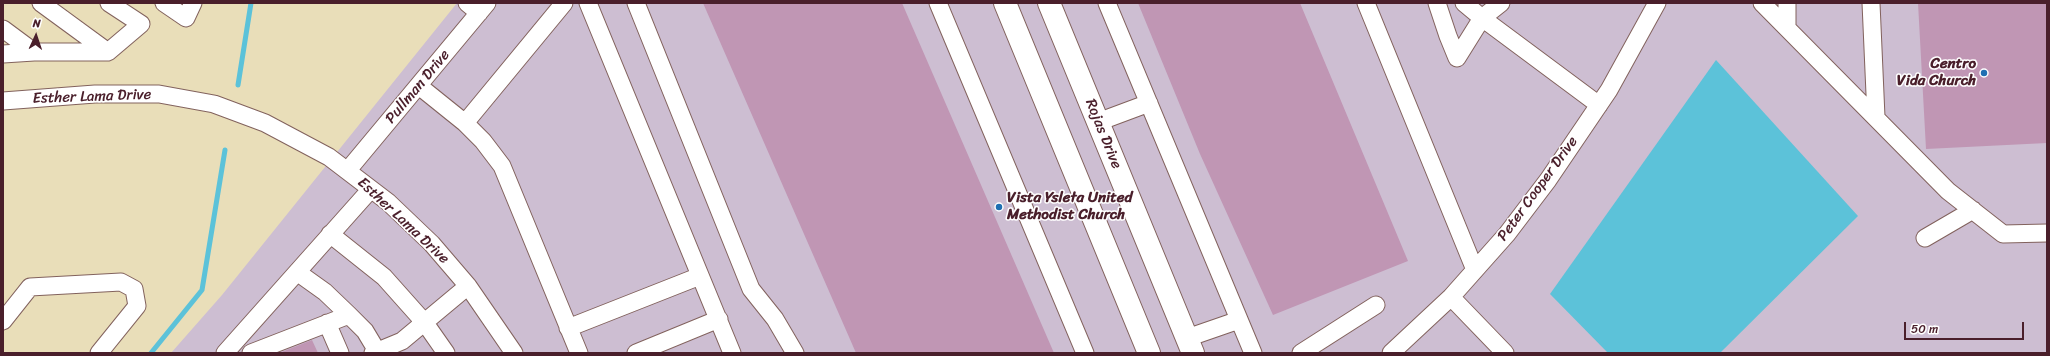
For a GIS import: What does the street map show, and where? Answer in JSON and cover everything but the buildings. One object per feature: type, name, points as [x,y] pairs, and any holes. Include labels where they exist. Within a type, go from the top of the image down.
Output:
[{"type":"main road","points":[[1005,3],[1149,353]]},
{"type":"main road","name":"Rojas Drive","points":[[1049,3],[1190,346]]},
{"type":"street","points":[[41,3],[108,52]]},
{"type":"street","points":[[3,54],[34,52],[108,52],[141,24],[109,3]]},
{"type":"street","points":[[164,3],[186,18],[193,3]]},
{"type":"street","points":[[465,123],[564,3]]},
{"type":"street","points":[[588,3],[732,353]]},
{"type":"street","points":[[636,3],[750,289],[775,319],[795,353]]},
{"type":"street","points":[[938,3],[1085,353]]},
{"type":"street","points":[[1107,3],[1253,353]]},
{"type":"street","points":[[1366,3],[1475,270]]},
{"type":"street","points":[[1437,3],[1457,58],[1482,18],[1501,3]]},
{"type":"street","points":[[1464,3],[1599,105]]},
{"type":"street","name":"Peter Cooper Drive","points":[[1391,353],[1452,297],[1507,234],[1548,180],[1599,105],[1644,29],[1657,3]]},
{"type":"street","points":[[1762,3],[1948,191],[2003,234],[2047,233]]},
{"type":"street","points":[[1787,3],[1787,27]]},
{"type":"street","points":[[1871,3],[1876,117]]},
{"type":"street","name":"Pullman Drive","points":[[348,170],[419,86],[478,6]]},
{"type":"street","points":[[3,29],[34,52]]},
{"type":"street","points":[[419,86],[465,123],[483,141],[502,166],[579,353]]},
{"type":"street","name":"Esther Lama Drive","points":[[3,100],[132,93],[159,94],[214,104],[265,123],[323,154],[348,170],[432,244],[468,286],[514,353]]},
{"type":"street","points":[[1098,122],[1149,103]]},
{"type":"street","points":[[225,353],[371,189]]},
{"type":"street","points":[[1925,238],[1972,210]]},
{"type":"street","points":[[330,234],[384,277],[425,323],[446,353]]},
{"type":"street","points":[[297,272],[325,292],[365,331],[375,352],[402,341],[468,286]]},
{"type":"street","points":[[568,328],[700,276]]},
{"type":"street","points":[[3,321],[30,287],[120,282],[134,289],[137,306],[99,353]]},
{"type":"street","points":[[1452,297],[1505,353]]},
{"type":"street","points":[[1301,353],[1376,304]]},
{"type":"street","points":[[251,353],[349,315]]},
{"type":"street","points":[[636,353],[718,319]]},
{"type":"street","points":[[1190,346],[1239,320]]},
{"type":"street","points":[[327,323],[340,353]]},
{"type":"shaded area","points":[[457,3],[2047,3],[2047,353],[171,353],[222,295]]},
{"type":"water","points":[[1716,60],[1858,216],[1720,353],[1608,353],[1550,294]]},
{"type":"waterway","points":[[238,85],[251,3]]},
{"type":"waterway","points":[[151,353],[202,290],[225,150]]},
{"type":"place","name":"Centro Vida Church","points":[[1984,73]]},
{"type":"place","name":"Vista Ysleta United Methodist Church","points":[[999,207]]}]
